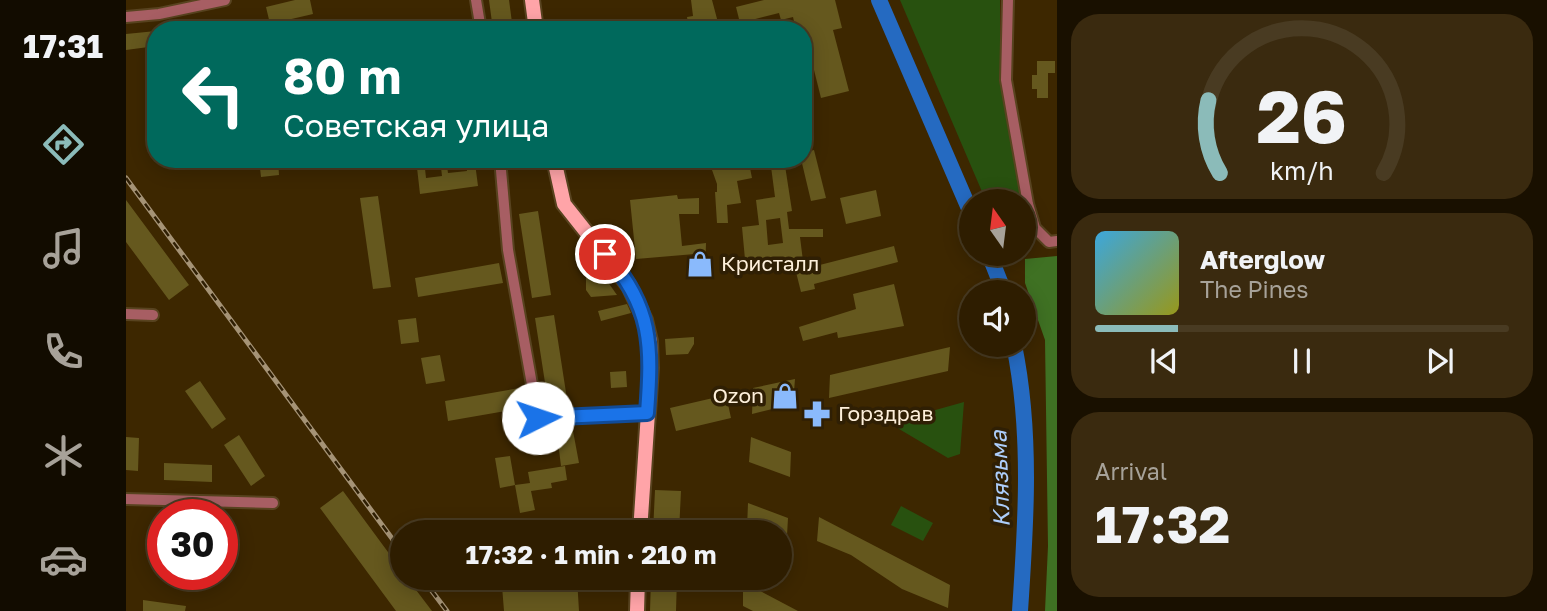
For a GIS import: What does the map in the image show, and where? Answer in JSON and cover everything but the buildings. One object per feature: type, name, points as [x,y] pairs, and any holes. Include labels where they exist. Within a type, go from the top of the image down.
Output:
[{"type":"main road","points":[[532,0],[535,21]]},
{"type":"main road","points":[[556,168],[564,204],[622,276],[645,320],[650,341],[641,520]]},
{"type":"main road","points":[[636,611],[637,590]]},
{"type":"street","points":[[126,16],[159,14],[225,0]]},
{"type":"street","points":[[476,0],[480,21]]},
{"type":"street","points":[[1008,0],[1006,80],[1028,204],[1035,228],[1049,242],[1057,241]]},
{"type":"street","points":[[501,168],[508,250],[538,418],[647,413]]},
{"type":"street","points":[[126,314],[153,315]]},
{"type":"street","points":[[126,499],[272,503]]},
{"type":"green space","points":[[900,0],[1000,0],[1000,82],[1022,189],[981,189]]},
{"type":"green space","points":[[1057,256],[1057,611],[1045,611],[1048,546],[1045,340],[1036,314],[1036,280],[1025,280],[1025,266],[1036,266],[1036,258]]},
{"type":"green space","points":[[964,402],[960,454],[948,458],[889,423]]},
{"type":"green space","points":[[901,506],[933,523],[923,541],[891,525]]},
{"type":"waterway","name":"Клязьма","points":[[879,0],[961,189]]},
{"type":"waterway","name":"Клязьма","points":[[994,266],[999,280]]},
{"type":"waterway","name":"Клязьма","points":[[1016,357],[1023,411],[1026,478],[1020,611]]},
{"type":"railway","points":[[126,178],[390,536]]},
{"type":"railway","points":[[431,590],[447,611]]},
{"type":"place","name":"Кристалл","points":[[700,264]]},
{"type":"place","name":"Ozon","points":[[785,396]]},
{"type":"place","name":"Горздрав","points":[[817,414]]},
{"type":"route","points":[[538,418],[647,413],[651,368],[650,341],[645,320],[629,286],[605,254]]}]
